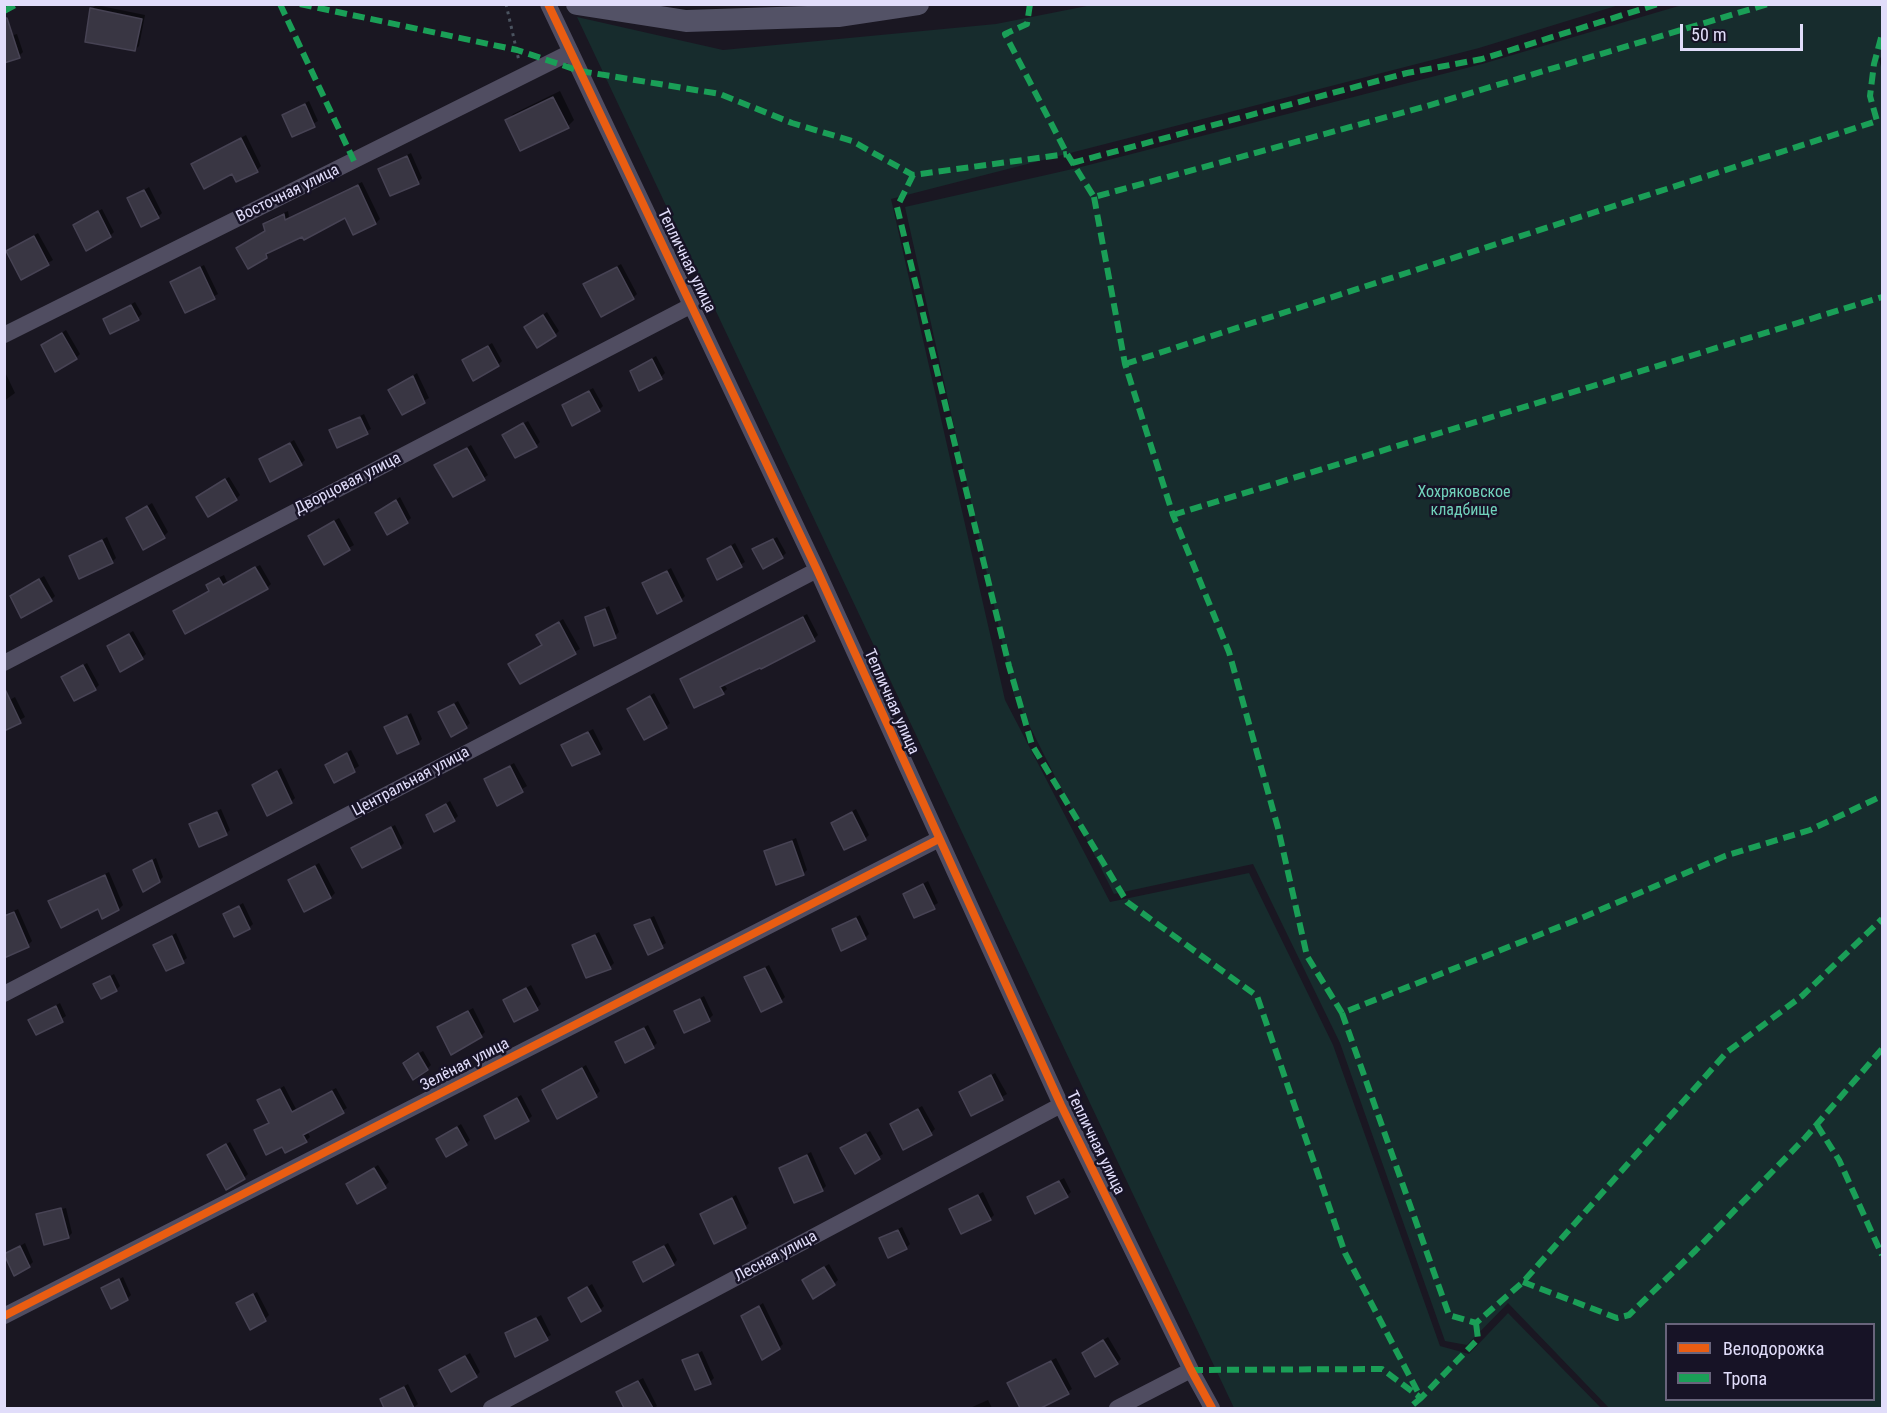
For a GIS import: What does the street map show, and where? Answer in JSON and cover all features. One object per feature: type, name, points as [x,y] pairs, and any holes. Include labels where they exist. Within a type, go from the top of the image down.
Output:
[{"type":"street","name":"Тепличная улица","points":[[548,4],[817,570],[1061,1105],[1191,1370],[1212,1408]]},
{"type":"street","points":[[577,4],[686,21],[838,16],[918,4]]},
{"type":"street","name":"Восточная улица","points":[[4,335],[571,52]]},
{"type":"street","name":"Дворцовая улица","points":[[4,663],[692,305]]},
{"type":"street","name":"Центральная улица","points":[[4,994],[817,570]]},
{"type":"street","name":"Зелёная улица","points":[[4,1316],[939,839]]},
{"type":"street","name":"Лесная улица","points":[[491,1408],[1061,1105]]},
{"type":"street","points":[[1117,1408],[1191,1370]]},
{"type":"path","points":[[506,4],[523,76]]},
{"type":"green space","points":[[1092,5],[1619,5],[1479,48],[891,199],[1005,700],[1110,902],[1249,873],[1333,1045],[1440,1346],[1469,1354],[1508,1313],[1601,1408],[1234,1408],[577,17],[723,50],[996,24]]},
{"type":"green space","name":"Хохряковское кладбище","points":[[1682,5],[1882,5],[1882,1408],[1609,1408],[1508,1303],[1467,1345],[1445,1341],[1340,1043],[1253,864],[1114,894],[1014,695],[905,207],[1077,168],[1482,64]]},
{"type":"building","points":[[90,8],[142,19],[135,51],[85,42]]},
{"type":"building","points":[[4,18],[7,18],[20,58],[4,63]]},
{"type":"building","points":[[553,97],[569,128],[520,151],[505,120]]},
{"type":"building","points":[[305,104],[315,127],[292,137],[282,115]]},
{"type":"building","points":[[241,138],[258,172],[236,182],[232,174],[204,189],[191,164]]},
{"type":"building","points":[[407,156],[419,184],[390,196],[378,169]]},
{"type":"building","points":[[358,185],[376,224],[353,235],[345,218],[304,240],[302,237],[266,254],[267,258],[248,269],[236,248],[265,231],[263,224],[284,214],[285,220]]},
{"type":"building","points":[[144,190],[159,218],[141,227],[127,198]]},
{"type":"building","points":[[98,211],[111,237],[86,251],[73,225]]},
{"type":"building","points":[[34,236],[49,265],[21,280],[6,251]]},
{"type":"building","points":[[200,267],[215,299],[185,313],[170,282]]},
{"type":"building","points":[[617,267],[634,299],[601,317],[583,284]]},
{"type":"building","points":[[131,305],[139,320],[110,334],[103,319]]},
{"type":"building","points":[[543,315],[556,336],[537,348],[524,327]]},
{"type":"building","points":[[62,333],[77,359],[55,372],[41,345]]},
{"type":"building","points":[[488,346],[499,366],[473,381],[462,360]]},
{"type":"building","points":[[652,359],[662,379],[639,391],[630,371]]},
{"type":"building","points":[[413,376],[425,403],[402,415],[388,390]]},
{"type":"building","points":[[589,391],[600,411],[572,426],[562,405]]},
{"type":"building","points":[[360,417],[368,434],[337,448],[329,430]]},
{"type":"building","points":[[523,423],[537,447],[515,458],[502,435]]},
{"type":"building","points":[[290,443],[302,465],[270,482],[259,459]]},
{"type":"building","points":[[467,448],[485,480],[453,497],[434,465]]},
{"type":"building","points":[[225,479],[237,500],[208,517],[196,497]]},
{"type":"building","points":[[396,500],[408,523],[387,535],[375,513]]},
{"type":"building","points":[[147,506],[165,538],[143,550],[126,518]]},
{"type":"building","points":[[334,521],[350,550],[324,565],[308,536]]},
{"type":"building","points":[[773,539],[783,558],[763,569],[752,549]]},
{"type":"building","points":[[102,540],[113,563],[79,579],[69,556]]},
{"type":"building","points":[[731,546],[742,567],[717,580],[707,559]]},
{"type":"building","points":[[255,567],[268,589],[185,634],[173,611],[209,591],[206,585],[219,578],[223,585]]},
{"type":"building","points":[[667,571],[682,601],[657,614],[642,583]]},
{"type":"building","points":[[39,579],[52,601],[21,618],[10,596]]},
{"type":"building","points":[[605,609],[616,638],[594,646],[585,617]]},
{"type":"building","points":[[803,617],[815,641],[720,687],[724,694],[694,708],[680,679]]},
{"type":"building","points":[[559,622],[576,654],[520,684],[508,664],[542,645],[536,635]]},
{"type":"building","points":[[129,634],[143,659],[120,672],[107,646]]},
{"type":"building","points":[[83,665],[96,690],[74,701],[61,677]]},
{"type":"building","points":[[4,687],[21,723],[4,731]]},
{"type":"building","points":[[650,696],[667,728],[644,740],[627,709]]},
{"type":"building","points":[[454,704],[467,728],[451,737],[438,712]]},
{"type":"building","points":[[407,716],[419,744],[397,754],[384,727]]},
{"type":"building","points":[[588,732],[600,754],[572,766],[561,745]]},
{"type":"building","points":[[347,753],[355,772],[334,783],[325,765]]},
{"type":"building","points":[[510,766],[523,792],[497,806],[484,779]]},
{"type":"building","points":[[277,771],[292,803],[267,816],[252,785]]},
{"type":"building","points":[[446,804],[455,821],[434,832],[426,815]]},
{"type":"building","points":[[217,812],[227,835],[199,847],[189,824]]},
{"type":"building","points":[[852,812],[866,840],[844,850],[831,823]]},
{"type":"building","points":[[391,827],[401,848],[362,868],[351,848]]},
{"type":"building","points":[[792,841],[804,875],[776,885],[764,851]]},
{"type":"building","points":[[152,860],[160,882],[143,892],[133,870]]},
{"type":"building","points":[[315,866],[331,898],[304,912],[288,880]]},
{"type":"building","points":[[105,875],[119,910],[102,919],[98,909],[61,928],[48,901]]},
{"type":"building","points":[[923,884],[935,909],[914,918],[903,894]]},
{"type":"building","points":[[239,906],[250,929],[234,937],[223,914]]},
{"type":"building","points":[[14,912],[29,947],[4,958],[4,916]]},
{"type":"building","points":[[856,918],[866,939],[841,951],[832,929]]},
{"type":"building","points":[[650,919],[663,948],[648,955],[634,925]]},
{"type":"building","points":[[595,935],[611,969],[586,978],[572,945]]},
{"type":"building","points":[[172,936],[184,963],[166,971],[153,945]]},
{"type":"building","points":[[765,968],[782,1002],[761,1012],[744,977]]},
{"type":"building","points":[[110,976],[117,991],[101,999],[93,984]]},
{"type":"building","points":[[526,988],[538,1010],[514,1022],[503,1000]]},
{"type":"building","points":[[700,999],[710,1021],[684,1033],[674,1011]]},
{"type":"building","points":[[56,1006],[63,1022],[36,1035],[28,1020]]},
{"type":"building","points":[[468,1011],[482,1037],[451,1055],[437,1027]]},
{"type":"building","points":[[644,1028],[654,1048],[625,1063],[615,1042]]},
{"type":"building","points":[[418,1053],[428,1070],[413,1080],[403,1063]]},
{"type":"building","points":[[582,1068],[597,1097],[557,1119],[542,1090]]},
{"type":"building","points":[[991,1075],[1003,1100],[971,1116],[959,1092]]},
{"type":"building","points":[[280,1089],[292,1112],[332,1091],[344,1113],[303,1135],[307,1142],[285,1153],[282,1147],[266,1155],[254,1130],[269,1123],[257,1100]]},
{"type":"building","points":[[517,1098],[529,1121],[495,1139],[484,1116]]},
{"type":"building","points":[[918,1109],[932,1135],[903,1150],[890,1124]]},
{"type":"building","points":[[457,1127],[467,1145],[446,1157],[436,1139]]},
{"type":"building","points":[[866,1134],[880,1159],[855,1174],[840,1148]]},
{"type":"building","points":[[226,1144],[245,1179],[226,1190],[207,1155]]},
{"type":"building","points":[[807,1155],[823,1191],[794,1203],[779,1168]]},
{"type":"building","points":[[374,1168],[386,1188],[357,1204],[346,1184]]},
{"type":"building","points":[[1059,1181],[1068,1197],[1035,1214],[1027,1197]]},
{"type":"building","points":[[978,1195],[991,1220],[961,1234],[949,1209]]},
{"type":"building","points":[[732,1198],[746,1228],[714,1244],[700,1214]]},
{"type":"building","points":[[61,1208],[69,1238],[44,1245],[36,1214]]},
{"type":"building","points":[[898,1230],[907,1249],[888,1258],[879,1238]]},
{"type":"building","points":[[20,1246],[30,1267],[14,1276],[4,1254]]},
{"type":"building","points":[[664,1246],[674,1265],[643,1282],[633,1262]]},
{"type":"building","points":[[824,1267],[835,1285],[813,1299],[802,1280]]},
{"type":"building","points":[[119,1279],[128,1300],[111,1309],[101,1288]]},
{"type":"building","points":[[587,1287],[601,1311],[581,1322],[568,1298]]},
{"type":"building","points":[[253,1294],[266,1321],[250,1330],[236,1303]]},
{"type":"building","points":[[759,1306],[780,1349],[762,1360],[741,1316]]},
{"type":"building","points":[[536,1318],[548,1340],[515,1357],[505,1333]]},
{"type":"building","points":[[1103,1340],[1118,1364],[1095,1377],[1082,1353]]},
{"type":"building","points":[[698,1354],[711,1384],[695,1390],[682,1360]]},
{"type":"building","points":[[465,1356],[477,1377],[451,1392],[439,1370]]},
{"type":"building","points":[[1051,1361],[1069,1394],[1041,1408],[1020,1408],[1007,1383]]},
{"type":"building","points":[[638,1381],[653,1408],[624,1408],[616,1392]]},
{"type":"building","points":[[404,1387],[414,1408],[384,1408],[380,1399]]},
{"type":"marked path","points":[[4,11],[17,4]]},
{"type":"marked path","points":[[280,4],[354,161]]},
{"type":"marked path","points":[[300,4],[517,50],[580,71],[720,94],[792,123],[852,141],[913,175],[1067,154]]},
{"type":"marked path","points":[[1030,4],[1027,24],[1005,34],[1067,154],[1094,197],[1427,106],[1768,4]]},
{"type":"marked path","points":[[1072,163],[1407,73],[1482,59],[1658,4]]},
{"type":"marked path","points":[[1125,364],[1877,121],[1870,96],[1874,64],[1882,34]]},
{"type":"marked path","points":[[913,175],[897,207],[1009,666],[1032,745],[1127,902],[1257,996],[1345,1253],[1421,1398],[1409,1408]]},
{"type":"marked path","points":[[1094,197],[1125,364],[1173,515],[1229,652],[1278,828],[1307,956],[1342,1013],[1579,919],[1725,856],[1810,830],[1882,796]]},
{"type":"marked path","points":[[1173,515],[1882,297]]},
{"type":"marked path","points":[[1342,1013],[1449,1315],[1476,1323],[1523,1282],[1727,1052],[1802,996],[1882,919]]},
{"type":"marked path","points":[[1523,1282],[1617,1318],[1629,1315],[1805,1138],[1882,1049]]},
{"type":"marked path","points":[[1817,1125],[1839,1160],[1882,1255]]},
{"type":"marked path","points":[[1191,1370],[1382,1369],[1421,1398],[1478,1339],[1476,1323]]},
{"type":"cycle path","points":[[548,4],[817,570],[1061,1105],[1191,1370],[1212,1408]]},
{"type":"cycle path","points":[[4,1316],[939,839]]}]
